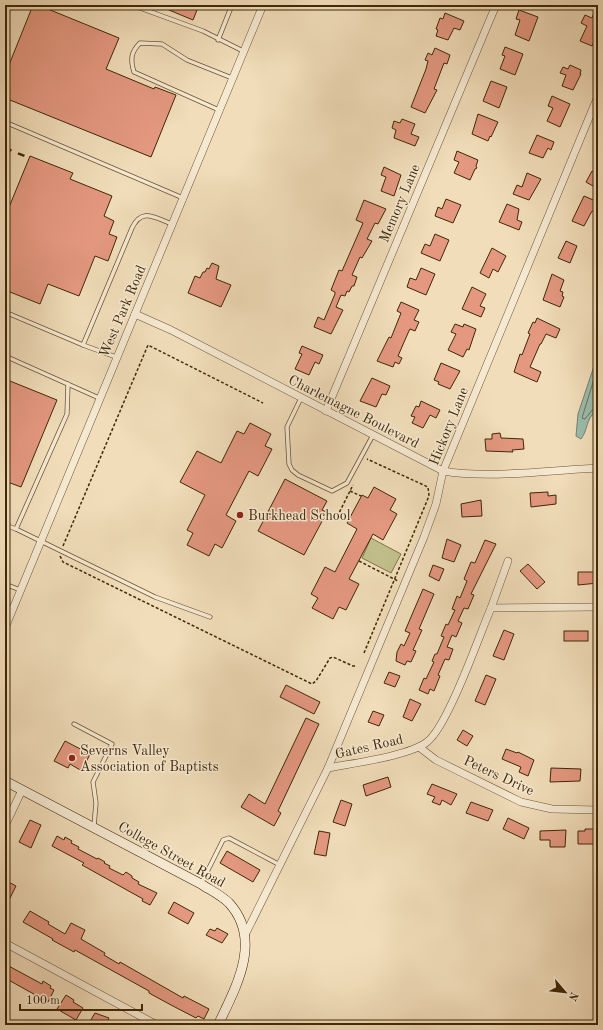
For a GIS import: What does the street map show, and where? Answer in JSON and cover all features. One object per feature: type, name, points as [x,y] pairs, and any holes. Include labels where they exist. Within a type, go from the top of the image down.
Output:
[{"type":"street","name":"West Park Road","points":[[5,628],[116,357],[136,314],[173,225],[218,110],[263,5]]},
{"type":"street","name":"Memory Lane","points":[[326,411],[496,5]]},
{"type":"street","name":"Hickory Lane","points":[[328,768],[424,537],[436,504],[443,471],[598,96]]},
{"type":"street","name":"Charlemagne Boulevard","points":[[136,314],[171,330],[443,471],[462,474],[598,468]]},
{"type":"street","name":"Gates Road","points":[[245,935],[281,866],[328,768],[409,751],[427,742],[440,727],[491,608],[508,561]]},
{"type":"street","points":[[491,608],[598,607]]},
{"type":"street","name":"Peters Drive","points":[[419,747],[436,760],[521,802],[552,809],[598,810]]},
{"type":"street","name":"College Street Road","points":[[5,781],[94,826],[201,884],[228,902],[238,915],[245,935],[246,947],[239,979],[218,1025]]},
{"type":"street","points":[[5,826],[22,790]]},
{"type":"street","points":[[5,943],[157,1025]]},
{"type":"lane","points":[[132,5],[203,31],[218,40],[243,51]]},
{"type":"lane","points":[[218,40],[232,5]]},
{"type":"lane","points":[[218,110],[134,72],[131,62],[133,50],[140,43],[162,44],[187,60],[232,78]]},
{"type":"lane","points":[[5,122],[183,198]]},
{"type":"lane","points":[[83,345],[135,221],[139,217],[145,215],[173,225]]},
{"type":"lane","points":[[5,312],[83,345],[116,357]]},
{"type":"lane","points":[[5,356],[99,398]]},
{"type":"lane","points":[[16,530],[67,414],[68,384]]},
{"type":"lane","points":[[301,398],[287,427],[289,464],[292,470],[298,475],[332,491],[340,488],[348,483],[373,435]]},
{"type":"lane","points":[[5,525],[155,597],[210,617]]},
{"type":"lane","points":[[5,584],[20,590]]},
{"type":"lane","points":[[74,724],[112,744],[93,782],[96,803],[94,826]]},
{"type":"lane","points":[[201,884],[223,840],[229,838],[281,866]]},
{"type":"path","points":[[63,546],[148,345],[263,403]]},
{"type":"path","points":[[364,653],[429,496],[429,489],[367,459]]},
{"type":"path","points":[[350,490],[361,496]]},
{"type":"path","points":[[60,556],[63,562],[312,684],[316,681],[330,658],[333,657],[353,666],[357,666]]},
{"type":"path","points":[[359,561],[401,582]]},
{"type":"shaded area","points":[[371,538],[401,554],[391,573],[362,558]]},
{"type":"water","points":[[598,354],[598,413],[595,412],[588,421],[581,439],[576,436],[578,414]]},
{"type":"building","points":[[33,5],[38,5],[119,38],[106,69],[154,89],[155,87],[176,95],[151,157],[5,98],[5,75]]},
{"type":"building","points":[[157,5],[199,5],[193,20]]},
{"type":"building","points":[[597,5],[598,32],[592,46],[580,41],[587,26],[581,23],[585,15],[592,18]]},
{"type":"building","points":[[519,10],[538,17],[529,41],[515,35],[520,20],[516,19]]},
{"type":"building","points":[[445,13],[464,21],[460,30],[454,28],[448,40],[436,36],[438,30],[436,29],[440,18],[443,19]]},
{"type":"building","points":[[505,47],[523,54],[515,75],[500,69],[505,56],[502,55]]},
{"type":"building","points":[[435,48],[450,55],[447,64],[444,63],[434,89],[437,90],[425,113],[411,107],[426,69],[428,61],[425,60],[428,53],[432,55]]},
{"type":"building","points":[[570,65],[581,70],[581,74],[573,90],[562,86],[566,75],[560,73],[563,67],[568,69]]},
{"type":"building","points":[[491,81],[507,87],[499,108],[483,101]]},
{"type":"building","points":[[552,96],[570,104],[560,127],[547,121],[553,108],[548,106]]},
{"type":"building","points":[[478,114],[498,122],[488,141],[472,134]]},
{"type":"building","points":[[402,119],[415,124],[411,134],[419,137],[415,146],[394,138],[396,130],[392,128],[394,121],[400,123]]},
{"type":"building","points":[[537,135],[554,142],[551,150],[548,148],[543,158],[529,153]]},
{"type":"building","points":[[457,151],[478,160],[476,166],[477,168],[475,169],[470,180],[454,173],[459,162],[454,160]]},
{"type":"building","points":[[30,156],[73,173],[70,179],[112,196],[104,216],[114,221],[109,234],[117,237],[108,261],[95,256],[79,296],[48,284],[40,304],[5,290],[5,217]]},
{"type":"building","points":[[384,167],[401,175],[394,196],[381,191],[386,177],[381,175]]},
{"type":"building","points":[[592,171],[598,174],[598,189],[586,182]]},
{"type":"building","points":[[527,173],[541,179],[529,200],[513,194],[517,185],[522,187]]},
{"type":"building","points":[[584,196],[598,202],[596,213],[592,211],[584,226],[572,221]]},
{"type":"building","points":[[446,199],[461,205],[453,223],[435,216],[438,207],[442,209]]},
{"type":"building","points":[[364,200],[386,209],[378,224],[375,223],[367,239],[372,241],[362,258],[360,257],[352,275],[357,277],[354,286],[352,286],[349,292],[347,291],[345,296],[341,295],[336,307],[343,310],[331,334],[314,327],[318,317],[324,320],[335,294],[335,292],[331,290],[339,270],[342,271],[363,223],[356,220]]},
{"type":"building","points":[[507,204],[519,209],[517,220],[522,222],[519,230],[499,222]]},
{"type":"building","points":[[435,234],[449,240],[440,261],[421,253],[425,244],[430,246]]},
{"type":"building","points":[[566,241],[577,246],[570,263],[558,258]]},
{"type":"building","points":[[492,248],[506,256],[498,272],[493,269],[489,278],[480,273]]},
{"type":"building","points":[[212,263],[219,266],[216,279],[231,285],[221,307],[188,293],[195,276],[200,278],[207,268],[209,269]]},
{"type":"building","points":[[421,268],[435,274],[426,295],[407,287],[410,278],[416,280]]},
{"type":"building","points":[[552,274],[564,280],[560,291],[563,292],[562,296],[564,297],[560,307],[543,300]]},
{"type":"building","points":[[472,287],[486,294],[480,306],[485,308],[481,317],[462,309]]},
{"type":"building","points":[[401,302],[419,310],[414,320],[419,322],[415,331],[410,329],[398,356],[402,358],[399,364],[395,362],[393,367],[377,361],[389,337],[391,338],[401,313],[397,311]]},
{"type":"building","points":[[537,318],[560,329],[556,338],[546,334],[530,367],[541,372],[537,382],[514,372],[520,354],[522,355],[530,334],[528,333],[533,322],[535,323]]},
{"type":"building","points":[[455,324],[463,327],[464,324],[476,329],[469,350],[467,349],[463,357],[448,350],[456,334],[451,332]]},
{"type":"building","points":[[302,346],[323,355],[319,364],[315,362],[309,375],[295,369],[302,354],[299,353]]},
{"type":"building","points":[[441,363],[460,371],[450,389],[438,384],[439,382],[434,380]]},
{"type":"building","points":[[372,378],[390,386],[386,395],[382,394],[376,407],[360,401]]},
{"type":"building","points":[[5,379],[57,400],[21,487],[5,481]]},
{"type":"building","points":[[421,401],[440,410],[436,418],[430,415],[423,428],[412,423],[415,417],[411,416],[416,406],[419,407]]},
{"type":"building","points":[[250,423],[271,434],[265,446],[272,449],[258,476],[249,471],[226,515],[236,521],[222,548],[215,544],[209,556],[187,545],[193,533],[187,530],[205,495],[180,482],[197,451],[221,463],[237,431],[244,434]]},
{"type":"building","points":[[500,433],[501,438],[523,439],[524,449],[512,450],[513,452],[486,451],[485,439],[492,439],[492,434]]},
{"type":"building","points":[[285,479],[327,501],[322,510],[327,512],[304,555],[258,531]]},
{"type":"building","points":[[374,487],[396,499],[390,510],[397,514],[383,540],[373,534],[349,579],[359,584],[346,610],[339,607],[333,619],[312,608],[318,598],[311,594],[325,567],[335,572],[357,529],[347,523],[362,495],[368,498]]},
{"type":"building","points":[[548,492],[548,496],[556,495],[556,504],[531,507],[530,493]]},
{"type":"building","points":[[481,500],[482,516],[462,517],[461,504]]},
{"type":"building","points":[[447,539],[461,545],[454,562],[442,558]]},
{"type":"building","points":[[485,540],[496,544],[471,594],[474,595],[468,609],[464,608],[458,621],[462,623],[456,637],[452,635],[447,647],[453,649],[449,660],[445,659],[438,675],[440,676],[434,691],[430,689],[428,694],[419,690],[424,678],[426,679],[434,662],[432,661],[435,654],[437,654],[444,637],[441,636],[446,624],[448,625],[455,610],[452,609],[457,596],[460,598],[467,581],[464,579],[471,562],[475,563]]},
{"type":"building","points":[[528,564],[545,582],[537,589],[520,571]]},
{"type":"building","points":[[433,565],[444,569],[439,581],[429,576]]},
{"type":"building","points":[[578,572],[598,572],[598,583],[578,585]]},
{"type":"building","points":[[423,589],[434,594],[419,629],[422,630],[413,650],[416,651],[411,662],[407,661],[405,665],[396,661],[397,652],[401,644],[404,646],[410,633],[405,631]]},
{"type":"building","points":[[504,630],[514,634],[504,660],[493,656]]},
{"type":"building","points":[[564,631],[588,631],[588,641],[564,641]]},
{"type":"building","points":[[389,672],[400,676],[395,687],[384,683]]},
{"type":"building","points":[[486,675],[496,679],[485,705],[475,701]]},
{"type":"building","points":[[286,685],[320,702],[314,714],[280,697]]},
{"type":"building","points":[[410,699],[421,704],[412,721],[403,717]]},
{"type":"building","points":[[373,711],[384,715],[379,726],[368,722]]},
{"type":"building","points":[[306,718],[319,724],[278,811],[281,813],[274,826],[241,807],[249,794],[265,804]]},
{"type":"building","points":[[463,730],[473,736],[467,746],[457,740]]},
{"type":"building","name":"Severns Valley Association of Baptists","points":[[65,741],[90,754],[82,771],[70,764],[68,768],[54,761]]},
{"type":"building","points":[[506,749],[517,753],[518,752],[534,760],[528,776],[519,772],[521,767],[502,759]]},
{"type":"building","points":[[551,768],[581,769],[580,781],[550,782]]},
{"type":"building","points":[[388,777],[391,787],[366,796],[363,785]]},
{"type":"building","points":[[432,784],[457,794],[451,805],[442,800],[440,805],[432,802],[435,797],[427,794]]},
{"type":"building","points":[[341,800],[352,804],[345,826],[333,822]]},
{"type":"building","points":[[471,802],[493,810],[488,821],[466,813]]},
{"type":"building","points":[[508,818],[529,828],[524,839],[503,829]]},
{"type":"building","points":[[30,820],[41,825],[31,848],[19,842]]},
{"type":"building","points":[[585,829],[595,829],[595,831],[598,831],[598,844],[578,844],[578,831],[585,831]]},
{"type":"building","points":[[566,830],[565,847],[550,847],[550,840],[540,840],[540,831]]},
{"type":"building","points":[[319,831],[330,833],[326,856],[314,854]]},
{"type":"building","points":[[57,836],[64,840],[65,837],[72,841],[71,843],[79,847],[78,849],[105,862],[104,863],[110,866],[109,868],[123,875],[126,872],[139,882],[138,884],[157,893],[150,905],[142,901],[143,899],[82,865],[84,863],[52,846]]},
{"type":"building","points":[[227,851],[260,870],[253,882],[220,863]]},
{"type":"building","points":[[5,880],[16,886],[5,908]]},
{"type":"building","points":[[174,902],[194,913],[188,924],[168,913]]},
{"type":"building","points":[[30,911],[49,922],[48,924],[65,934],[71,923],[85,930],[81,939],[105,953],[104,955],[119,964],[120,962],[183,998],[184,996],[209,1009],[204,1019],[198,1016],[196,1018],[171,1005],[149,993],[149,991],[75,950],[74,952],[52,940],[53,939],[23,922]]},
{"type":"building","points":[[217,928],[228,934],[222,943],[206,935],[210,929],[215,931]]},
{"type":"building","points":[[5,964],[42,984],[43,981],[51,986],[50,988],[54,990],[48,1002],[5,978]]},
{"type":"building","points":[[66,995],[74,1000],[73,1002],[83,1008],[76,1020],[57,1009]]},
{"type":"building","points":[[95,1013],[109,1018],[108,1020],[117,1025],[93,1025],[89,1023]]},
{"type":"railway","points":[[5,148],[27,157]]},
{"type":"place","name":"Burkhead School","points":[[240,515]]},
{"type":"place","name":"Severns Valley Association of Baptists","points":[[72,758]]}]
